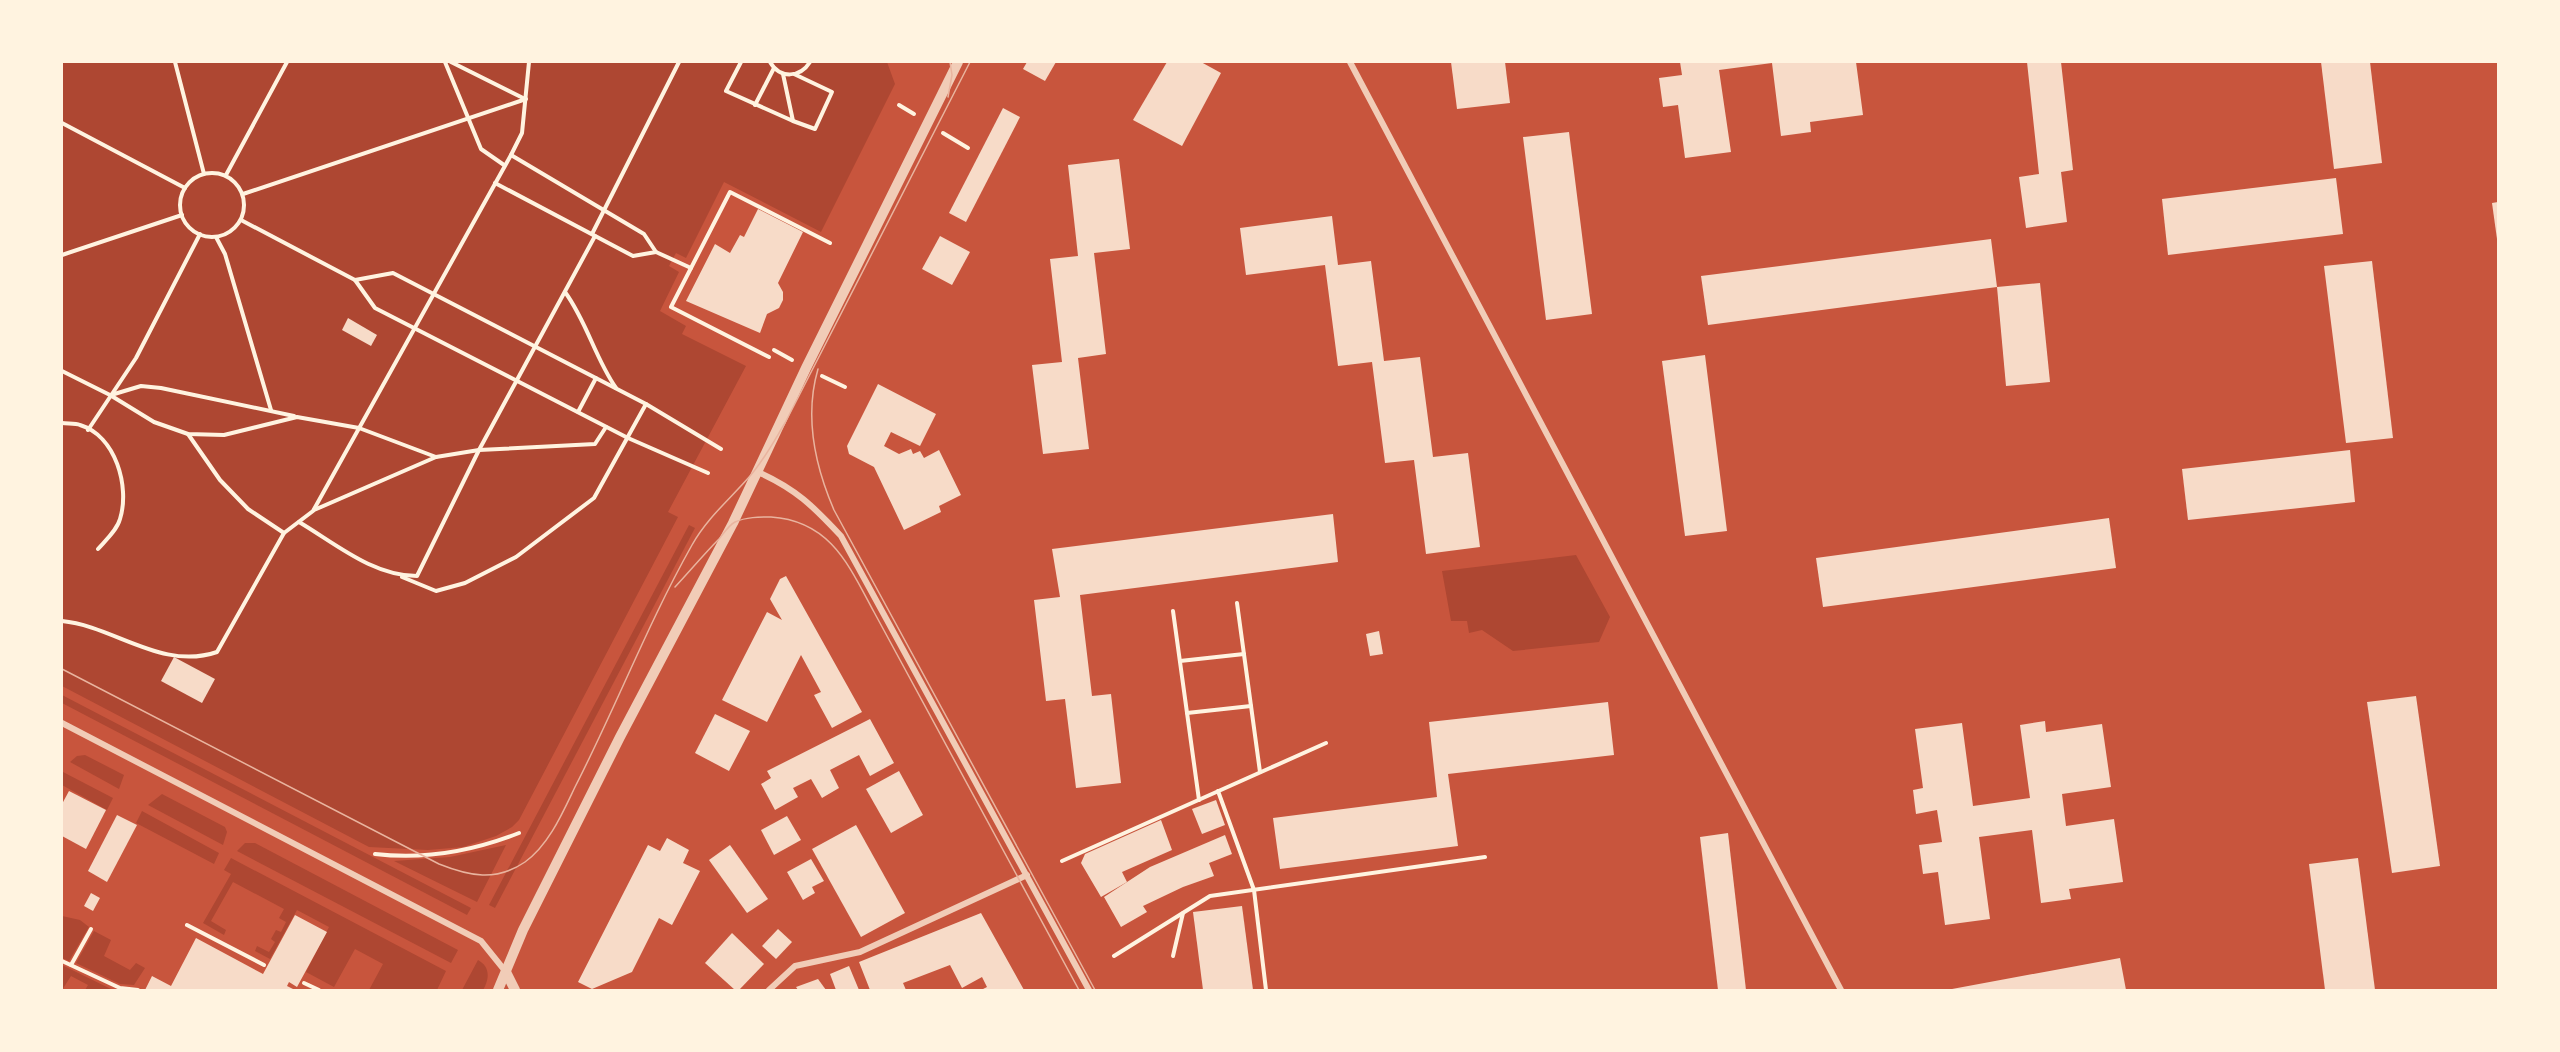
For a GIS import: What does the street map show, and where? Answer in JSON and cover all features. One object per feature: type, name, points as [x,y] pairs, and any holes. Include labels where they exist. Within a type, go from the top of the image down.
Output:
[{"type":"street","points":[[498,990],[523,930],[758,472],[811,357],[958,62]]},
{"type":"street","points":[[1350,62],[1841,990]]},
{"type":"street","points":[[758,472],[785,484],[810,503],[841,536],[1089,990]]},
{"type":"street","points":[[62,723],[480,941],[506,972],[515,990]]},
{"type":"street","points":[[770,990],[795,966],[860,952],[1026,875]]},
{"type":"path","points":[[175,62],[204,174]]},
{"type":"path","points":[[226,175],[288,62]]},
{"type":"path","points":[[444,62],[481,149],[504,165]]},
{"type":"path","points":[[451,62],[526,99]]},
{"type":"path","points":[[313,511],[522,133],[529,62]]},
{"type":"path","points":[[399,576],[417,576],[479,450],[565,292],[680,62]]},
{"type":"path","points":[[741,62],[726,91],[815,129],[832,92],[794,74]]},
{"type":"path","points":[[765,62],[772,64],[783,74],[793,121]]},
{"type":"path","points":[[783,74],[801,72],[810,62]]},
{"type":"path","points":[[755,105],[772,64]]},
{"type":"path","points":[[243,194],[526,99]]},
{"type":"path","points":[[62,123],[185,188]]},
{"type":"path","points":[[511,155],[644,234],[656,252],[691,268]]},
{"type":"path","points":[[204,174],[226,175],[243,194],[244,207],[241,220],[231,231],[216,237],[192,230],[182,215],[180,201],[185,188],[204,174]]},
{"type":"path","points":[[495,183],[633,256],[656,252]]},
{"type":"path","points":[[770,357],[671,308],[730,192],[830,243]]},
{"type":"path","points":[[62,255],[182,215]]},
{"type":"path","points":[[241,220],[355,280],[375,308],[628,438],[708,473]]},
{"type":"path","points":[[88,430],[136,358],[200,234]]},
{"type":"path","points":[[216,237],[225,254],[271,410]]},
{"type":"path","points":[[355,280],[393,273],[646,404],[721,449]]},
{"type":"path","points":[[565,292],[577,309],[605,372],[616,389]]},
{"type":"path","points":[[62,370],[110,395],[153,422],[188,434],[224,435],[297,417]]},
{"type":"path","points":[[578,412],[596,378]]},
{"type":"path","points":[[110,395],[141,386],[161,388],[297,417],[343,423],[436,457]]},
{"type":"path","points":[[299,522],[373,567],[436,591],[465,583],[516,557],[594,498],[646,404]]},
{"type":"path","points":[[62,423],[80,425],[99,437],[114,456],[121,476],[124,502],[120,522],[98,549]]},
{"type":"path","points":[[62,621],[77,622],[139,647],[200,657],[217,652],[284,533],[313,511],[436,457],[479,450],[596,444],[606,427]]},
{"type":"path","points":[[188,434],[220,480],[248,509],[284,533]]},
{"type":"path","points":[[1237,603],[1260,772]]},
{"type":"path","points":[[1173,611],[1199,800]]},
{"type":"path","points":[[1180,661],[1244,654]]},
{"type":"path","points":[[1187,713],[1251,706]]},
{"type":"path","points":[[1062,861],[1326,743]]},
{"type":"path","points":[[1218,791],[1254,890],[1266,990]]},
{"type":"path","points":[[375,854],[402,857],[464,851],[490,845],[519,833]]},
{"type":"path","points":[[1114,956],[1210,896],[1485,857]]},
{"type":"path","points":[[1173,956],[1183,913]]},
{"type":"path","points":[[187,925],[264,965]]},
{"type":"path","points":[[71,965],[91,929]]},
{"type":"path","points":[[62,961],[120,988],[138,990]]},
{"type":"path","points":[[304,983],[319,990]]},
{"type":"shaded area","points":[[62,62],[887,62],[895,84],[821,232],[724,182],[686,258],[676,253],[669,266],[679,272],[660,311],[686,326],[682,334],[746,366],[668,512],[678,517],[519,820],[512,827],[496,836],[463,847],[428,850],[369,847],[62,686]]},
{"type":"shaded area","points":[[689,525],[695,528],[495,908],[489,905]]},
{"type":"shaded area","points":[[1576,555],[1610,617],[1599,642],[1513,651],[1482,630],[1469,633],[1467,621],[1451,621],[1442,571]]},
{"type":"shaded area","points":[[62,695],[471,908],[467,915],[62,703]]},
{"type":"shaded area","points":[[85,755],[124,775],[119,789],[70,762],[77,756]]},
{"type":"shaded area","points":[[63,772],[113,798],[107,810],[62,785]]},
{"type":"shaded area","points":[[162,794],[225,827],[227,832],[223,845],[148,805]]},
{"type":"shaded area","points":[[142,811],[219,853],[214,864],[136,823]]},
{"type":"shaded area","points":[[245,843],[255,843],[458,950],[451,963],[237,851]]},
{"type":"shaded area","points":[[506,845],[477,902],[394,861],[450,857]]},
{"type":"shaded area","points":[[231,858],[446,971],[437,990],[369,990],[383,964],[355,949],[334,987],[306,972],[329,927],[297,910],[270,959],[255,951],[257,946],[269,952],[275,942],[271,939],[276,930],[281,932],[286,922],[279,918],[284,909],[233,882],[211,921],[226,930],[224,935],[203,923],[231,874],[224,870]]},
{"type":"shaded area","points":[[62,916],[80,920],[89,927],[69,961],[62,958]]},
{"type":"shaded area","points":[[94,931],[111,940],[104,956],[130,970],[136,963],[145,968],[134,985],[120,984],[76,963]]},
{"type":"shaded area","points":[[478,960],[485,966],[488,974],[483,990],[462,990]]},
{"type":"shaded area","points":[[62,965],[113,990],[85,990],[88,985],[71,976],[62,990]]},
{"type":"building","points":[[1027,62],[1056,62],[1045,81],[1023,69]]},
{"type":"building","points":[[1167,62],[1201,62],[1221,73],[1182,146],[1133,120]]},
{"type":"building","points":[[1451,62],[1505,62],[1510,103],[1457,109]]},
{"type":"building","points":[[1680,62],[1856,62],[1863,115],[1810,122],[1811,132],[1781,136],[1772,63],[1719,70],[1731,152],[1685,158],[1678,105],[1663,107],[1659,78],[1682,75]]},
{"type":"building","points":[[2027,62],[2061,62],[2073,170],[2061,172],[2067,222],[2026,228],[2019,177],[2039,174]]},
{"type":"building","points":[[2321,62],[2370,62],[2382,163],[2334,169]]},
{"type":"building","points":[[1003,108],[1020,117],[966,222],[949,213]]},
{"type":"building","points":[[1569,132],[1592,314],[1546,320],[1523,137]]},
{"type":"building","points":[[1119,159],[1130,249],[1094,253],[1106,354],[1078,358],[1089,449],[1043,454],[1032,365],[1062,362],[1050,259],[1078,256],[1068,165]]},
{"type":"building","points":[[2336,178],[2343,234],[2168,255],[2162,199]]},
{"type":"building","points":[[2498,202],[2498,239],[2497,239],[2492,203]]},
{"type":"building","points":[[758,209],[803,232],[778,283],[783,292],[783,300],[779,308],[767,314],[760,333],[686,301],[715,244],[730,253],[740,235],[744,237]]},
{"type":"building","points":[[1332,216],[1338,265],[1371,261],[1384,361],[1420,357],[1433,457],[1468,453],[1480,547],[1426,554],[1414,460],[1385,463],[1372,362],[1338,366],[1325,265],[1246,275],[1240,228]]},
{"type":"building","points":[[940,236],[970,252],[952,285],[922,269]]},
{"type":"building","points":[[1991,239],[1997,287],[1708,325],[1701,276]]},
{"type":"building","points":[[2372,261],[2393,438],[2346,443],[2324,266]]},
{"type":"building","points":[[2040,283],[2050,382],[2006,386],[1997,287]]},
{"type":"building","points":[[348,318],[377,335],[371,346],[342,330]]},
{"type":"building","points":[[1705,355],[1727,531],[1685,536],[1662,361]]},
{"type":"building","points":[[878,384],[936,414],[920,446],[891,432],[884,446],[899,454],[911,449],[913,454],[920,451],[924,458],[939,450],[961,495],[939,506],[941,512],[904,530],[874,467],[849,454],[847,446]]},
{"type":"building","points":[[2350,450],[2355,502],[2188,520],[2182,469]]},
{"type":"building","points":[[1333,514],[1338,562],[1080,595],[1092,696],[1111,694],[1121,783],[1076,788],[1065,699],[1046,701],[1034,600],[1060,597],[1052,549]]},
{"type":"building","points":[[2109,518],[2116,568],[1823,607],[1816,558]]},
{"type":"building","points":[[786,576],[862,712],[832,728],[814,695],[821,692],[801,655],[767,722],[722,700],[767,612],[782,620],[770,599],[780,579]]},
{"type":"building","points":[[1379,631],[1383,654],[1370,656],[1366,634]]},
{"type":"building","points":[[174,657],[215,679],[202,703],[161,681]]},
{"type":"building","points":[[2416,696],[2440,866],[2392,873],[2367,702]]},
{"type":"building","points":[[1608,702],[1614,755],[1448,774],[1458,846],[1280,869],[1273,818],[1437,797],[1429,722]]},
{"type":"building","points":[[715,714],[750,731],[729,771],[695,753]]},
{"type":"building","points":[[870,719],[894,763],[870,776],[859,755],[830,770],[839,788],[822,798],[811,779],[793,788],[798,797],[775,810],[761,784],[771,778],[767,771]]},
{"type":"building","points":[[2045,721],[2046,732],[2102,724],[2111,787],[2062,794],[2066,826],[2114,819],[2123,882],[2069,889],[2071,899],[2041,903],[2032,830],[1979,837],[1990,919],[1945,925],[1938,872],[1923,874],[1919,845],[1942,842],[1937,810],[1916,814],[1913,790],[1923,788],[1915,729],[1962,723],[1973,806],[2030,798],[2020,725]]},
{"type":"building","points":[[899,771],[923,815],[891,833],[866,789]]},
{"type":"building","points":[[69,791],[106,810],[86,849],[62,836],[62,804]]},
{"type":"building","points":[[1216,800],[1225,825],[1202,834],[1192,809]]},
{"type":"building","points":[[117,815],[137,825],[107,882],[88,871]]},
{"type":"building","points":[[787,816],[801,840],[774,855],[761,830]]},
{"type":"building","points":[[1161,820],[1172,850],[1122,872],[1127,882],[1101,897],[1081,863],[1085,854]]},
{"type":"building","points":[[856,825],[905,913],[861,937],[812,849]]},
{"type":"building","points":[[1728,833],[1746,990],[1718,990],[1700,837]]},
{"type":"building","points":[[1225,835],[1232,854],[1209,863],[1214,876],[1183,887],[1143,906],[1147,912],[1121,927],[1104,897],[1150,867]]},
{"type":"building","points":[[667,838],[689,850],[683,863],[700,871],[672,925],[659,918],[632,972],[592,989],[578,982],[648,845],[660,851]]},
{"type":"building","points":[[730,845],[768,899],[747,913],[709,860]]},
{"type":"building","points":[[2358,858],[2375,990],[2325,990],[2309,864]]},
{"type":"building","points":[[811,859],[824,881],[812,887],[815,893],[803,900],[787,872]]},
{"type":"building","points":[[91,893],[100,898],[93,911],[84,906]]},
{"type":"building","points":[[1242,906],[1253,990],[1203,990],[1193,912]]},
{"type":"building","points":[[981,913],[1024,990],[981,990],[987,987],[982,977],[962,988],[950,965],[903,983],[906,990],[870,990],[859,962]]},
{"type":"building","points":[[295,915],[327,932],[297,987],[289,982],[287,986],[295,990],[145,990],[152,976],[171,986],[196,938],[263,974]]},
{"type":"building","points":[[778,929],[792,942],[776,959],[762,946]]},
{"type":"building","points":[[732,933],[764,964],[739,990],[735,990],[705,963]]},
{"type":"building","points":[[2120,958],[2126,990],[1952,990],[1952,989]]},
{"type":"building","points":[[849,966],[859,990],[836,990],[830,974]]},
{"type":"building","points":[[818,979],[826,990],[798,990],[796,987]]},
{"type":"tram line","points":[[948,97],[952,75],[950,62]]},
{"type":"tram line","points":[[62,669],[439,864],[461,872],[493,875],[525,862],[541,847],[560,817],[661,604],[692,545],[712,517],[755,470],[785,423],[970,62]]},
{"type":"tram line","points":[[818,369],[812,405],[814,441],[817,459],[834,510],[1095,990]]},
{"type":"tram line","points":[[675,587],[731,525],[744,519],[771,517],[792,520],[809,527],[836,549],[856,578],[1079,990]]}]
